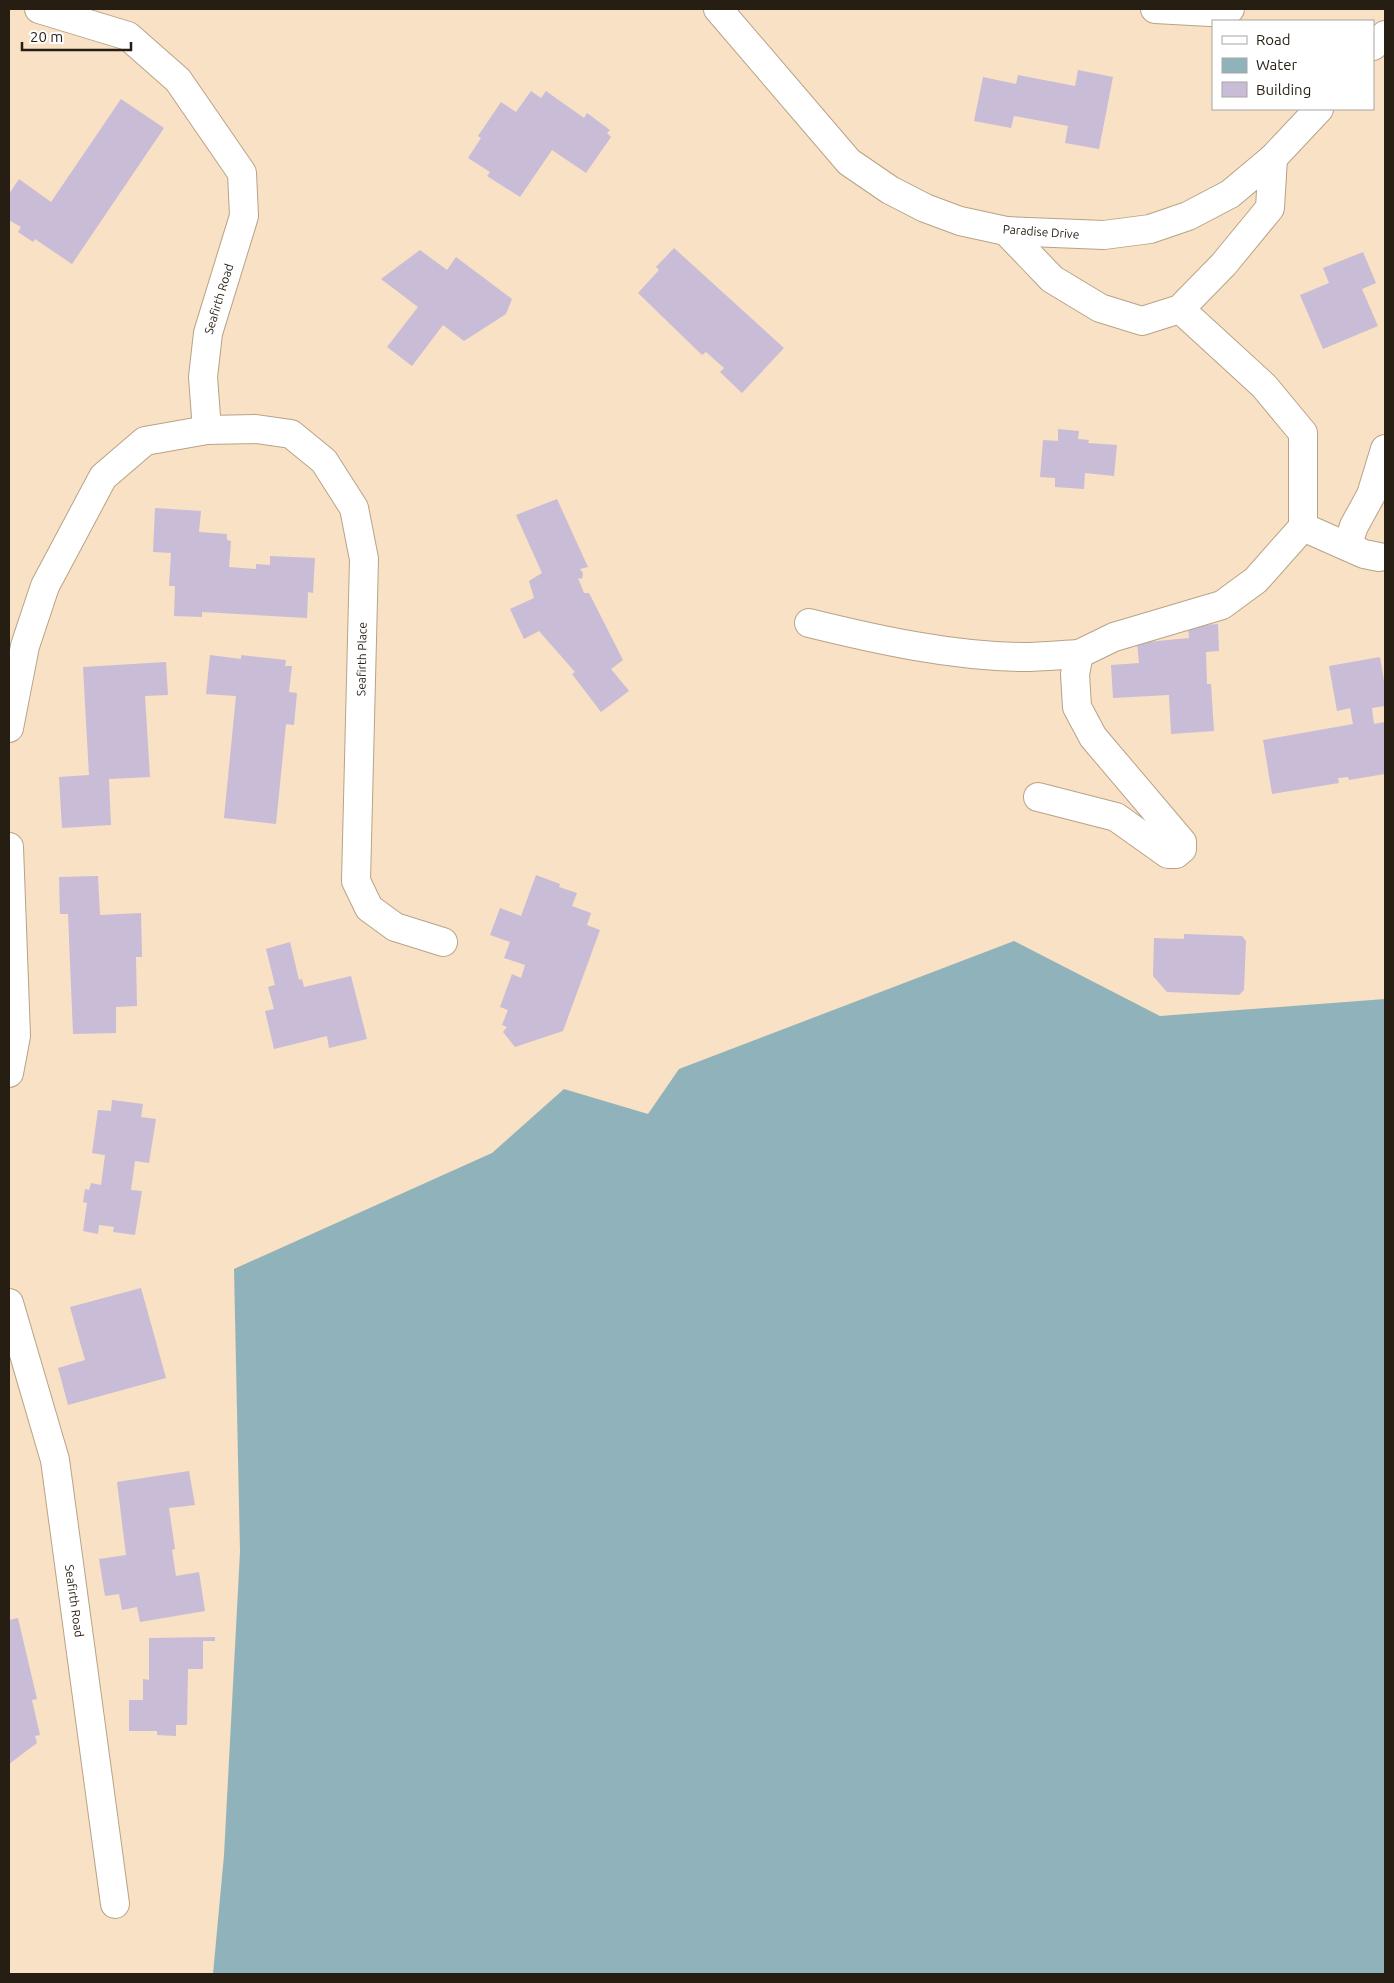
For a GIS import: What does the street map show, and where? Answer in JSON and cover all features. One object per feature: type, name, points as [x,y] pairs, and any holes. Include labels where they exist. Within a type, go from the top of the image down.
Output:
[{"type":"street","name":"Seafirth Road","points":[[39,9],[128,36],[178,80],[242,173],[244,216],[208,333],[203,378],[207,430]]},
{"type":"street","name":"Paradise Drive","points":[[718,9],[849,162],[890,190],[925,208],[960,221],[1006,231],[1053,235],[1104,235],[1150,229],[1188,216],[1230,194],[1273,158],[1318,110]]},
{"type":"street","points":[[1155,9],[1210,12],[1230,9]]},
{"type":"street","points":[[1374,45],[1385,35]]},
{"type":"street","points":[[1006,231],[1052,279],[1100,308],[1142,321],[1180,309],[1224,264],[1270,208],[1273,158]]},
{"type":"street","points":[[809,624],[865,637],[960,652],[1022,657],[1080,654],[1114,637],[1222,606],[1256,580],[1303,527],[1303,433],[1264,386],[1180,309]]},
{"type":"street","name":"Seafirth Place","points":[[207,430],[256,429],[291,434],[324,461],[354,508],[364,559],[356,881],[368,908],[395,927],[443,942]]},
{"type":"street","points":[[9,728],[25,646],[45,586],[103,477],[145,441],[207,430]]},
{"type":"street","points":[[1347,546],[1354,526],[1372,495],[1385,449]]},
{"type":"street","points":[[1303,527],[1364,554],[1379,557]]},
{"type":"street","points":[[1038,797],[1116,817],[1168,854],[1176,854],[1182,849],[1182,842],[1093,737],[1077,707],[1076,674],[1080,654]]},
{"type":"street","points":[[9,847],[16,1036],[9,1072]]},
{"type":"street","name":"Seafirth Road","points":[[9,1304],[55,1460],[115,1904]]},
{"type":"water","points":[[1014,941],[1160,1016],[1385,999],[1385,1974],[213,1974],[224,1855],[240,1552],[234,1269],[492,1153],[564,1089],[648,1114],[679,1069]]},
{"type":"building","points":[[1078,70],[1113,77],[1099,149],[1065,143],[1068,126],[1014,116],[1011,128],[974,121],[983,77],[1016,84],[1018,75],[1075,86]]},
{"type":"building","points":[[531,91],[541,98],[546,91],[584,118],[587,113],[610,130],[607,133],[611,137],[586,173],[552,150],[520,197],[487,176],[490,172],[468,158],[481,138],[478,136],[501,102],[516,112]]},
{"type":"building","points":[[121,99],[164,128],[72,264],[35,239],[33,242],[18,232],[21,227],[9,220],[9,194],[19,179],[51,202]]},
{"type":"building","points":[[674,248],[784,348],[742,393],[720,372],[724,368],[706,352],[702,355],[638,293],[659,270],[656,267]]},
{"type":"building","points":[[420,250],[447,270],[456,257],[512,299],[506,314],[464,341],[443,325],[412,366],[387,347],[418,307],[381,279]]},
{"type":"building","points":[[1363,252],[1376,283],[1362,289],[1378,326],[1323,349],[1300,295],[1329,283],[1323,268]]},
{"type":"building","points":[[1058,429],[1079,431],[1078,439],[1089,440],[1088,443],[1117,445],[1114,476],[1085,473],[1084,489],[1055,487],[1055,478],[1040,477],[1043,440],[1058,441]]},
{"type":"building","points":[[557,499],[588,567],[580,569],[583,573],[582,579],[578,578],[584,593],[589,593],[623,660],[611,669],[629,691],[601,712],[572,674],[575,672],[539,631],[524,639],[510,609],[534,598],[529,581],[542,573],[516,515]]},
{"type":"building","points":[[155,508],[201,511],[199,532],[227,534],[227,540],[231,541],[229,567],[256,569],[256,564],[270,565],[270,556],[315,558],[313,593],[308,592],[307,618],[202,612],[202,617],[174,616],[175,586],[169,586],[171,553],[153,552]]},
{"type":"building","points":[[1218,624],[1219,651],[1206,652],[1207,684],[1211,684],[1214,731],[1171,734],[1169,695],[1113,698],[1111,665],[1139,663],[1137,643],[1189,638],[1188,626]]},
{"type":"building","points":[[210,655],[241,659],[241,655],[286,660],[285,666],[292,666],[289,692],[297,693],[294,725],[286,724],[276,824],[224,818],[236,696],[206,694]]},
{"type":"building","points":[[1380,657],[1385,687],[1385,706],[1372,708],[1374,724],[1385,722],[1385,774],[1349,780],[1348,777],[1338,778],[1339,783],[1272,794],[1263,740],[1353,724],[1350,708],[1337,711],[1329,666]]},
{"type":"building","points":[[166,662],[168,695],[145,696],[150,777],[109,779],[111,825],[62,828],[59,777],[89,775],[83,667]]},
{"type":"building","points":[[536,875],[560,884],[559,887],[577,893],[572,906],[591,913],[587,925],[600,930],[563,1031],[515,1047],[503,1032],[507,1027],[502,1025],[508,1010],[500,1007],[512,974],[521,978],[525,965],[504,958],[510,942],[490,935],[500,908],[521,916]]},
{"type":"building","points":[[98,876],[100,915],[141,913],[142,957],[136,957],[137,1006],[116,1007],[116,1033],[73,1034],[68,914],[60,914],[59,877]]},
{"type":"building","points":[[1184,934],[1242,936],[1246,941],[1244,990],[1239,995],[1167,992],[1153,976],[1154,938],[1184,939]]},
{"type":"building","points":[[290,942],[299,980],[302,979],[304,987],[351,976],[367,1039],[329,1048],[327,1036],[274,1049],[265,1011],[274,1009],[268,987],[275,985],[266,949]]},
{"type":"building","points":[[112,1100],[143,1104],[141,1117],[156,1119],[149,1163],[135,1161],[131,1190],[142,1191],[135,1235],[113,1232],[114,1227],[99,1225],[98,1234],[83,1231],[87,1203],[83,1202],[85,1189],[89,1190],[91,1183],[101,1185],[105,1155],[92,1153],[98,1110],[111,1111]]},
{"type":"building","points":[[141,1288],[166,1378],[68,1405],[58,1368],[85,1360],[70,1307]]},
{"type":"building","points":[[189,1471],[195,1505],[169,1508],[175,1549],[172,1550],[176,1576],[199,1572],[205,1611],[140,1622],[137,1607],[122,1610],[119,1594],[105,1596],[99,1559],[126,1555],[117,1482]]},
{"type":"building","points":[[18,1618],[37,1699],[32,1700],[40,1735],[35,1736],[37,1743],[9,1764],[9,1620]]},
{"type":"building","points":[[215,1637],[215,1641],[203,1641],[203,1669],[188,1669],[187,1725],[176,1725],[176,1736],[157,1735],[157,1731],[129,1731],[129,1700],[143,1700],[143,1679],[149,1680],[149,1638]]}]
